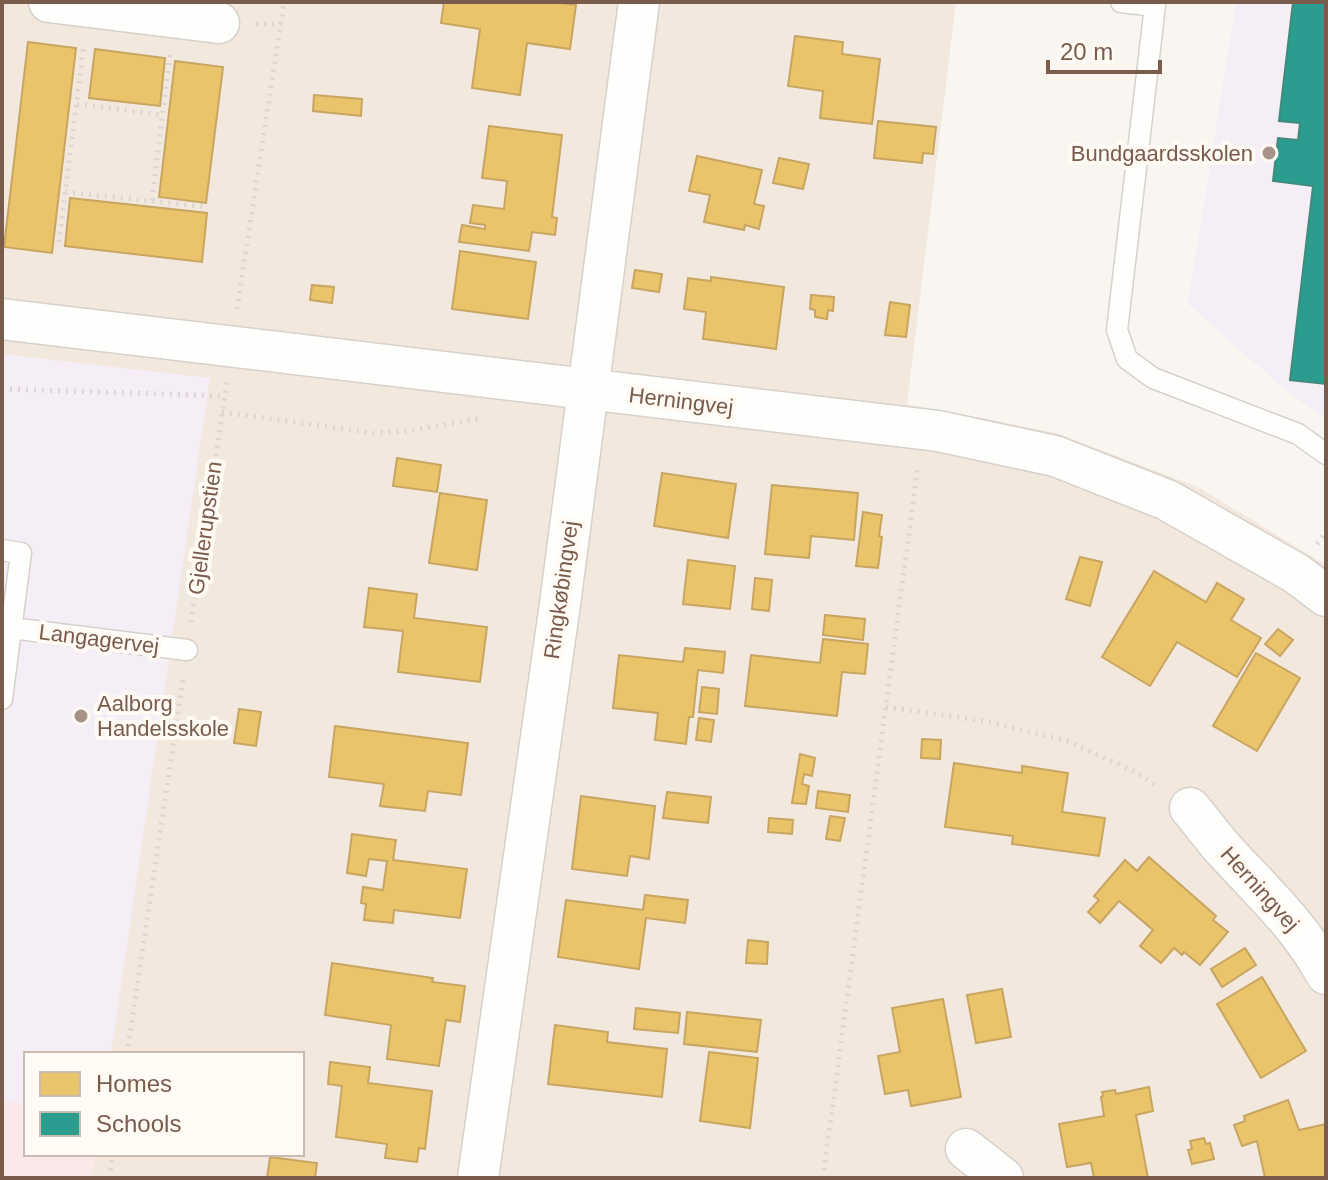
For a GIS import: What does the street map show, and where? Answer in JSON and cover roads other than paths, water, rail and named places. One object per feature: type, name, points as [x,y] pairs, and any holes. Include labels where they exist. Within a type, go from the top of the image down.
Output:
[{"type":"street","name":"Ringkøbingvej","points":[[478,1178],[639,2]]},
{"type":"street","points":[[68,4],[219,23]]},
{"type":"street","name":"Herningvej","points":[[2,319],[938,431],[1055,456],[1167,500],[1297,574],[1326,596]]},
{"type":"street","name":"Herningvej","points":[[1190,808],[1224,850],[1273,900],[1316,955],[1326,974]]},
{"type":"street","points":[[966,1149],[1003,1178]]},
{"type":"lane","points":[[1121,2],[1155,6],[1117,330],[1127,359],[1153,378],[1298,434],[1326,454]]},
{"type":"lane","name":"Langagervej","points":[[2,550],[21,553],[2,699]]},
{"type":"lane","name":"Langagervej","points":[[11,628],[187,650]]},
{"type":"place","name":"Bundgaardsskolen","points":[[1269,153]]},
{"type":"place","name":"Aalborg Handelsskole","points":[[81,716]]}]
